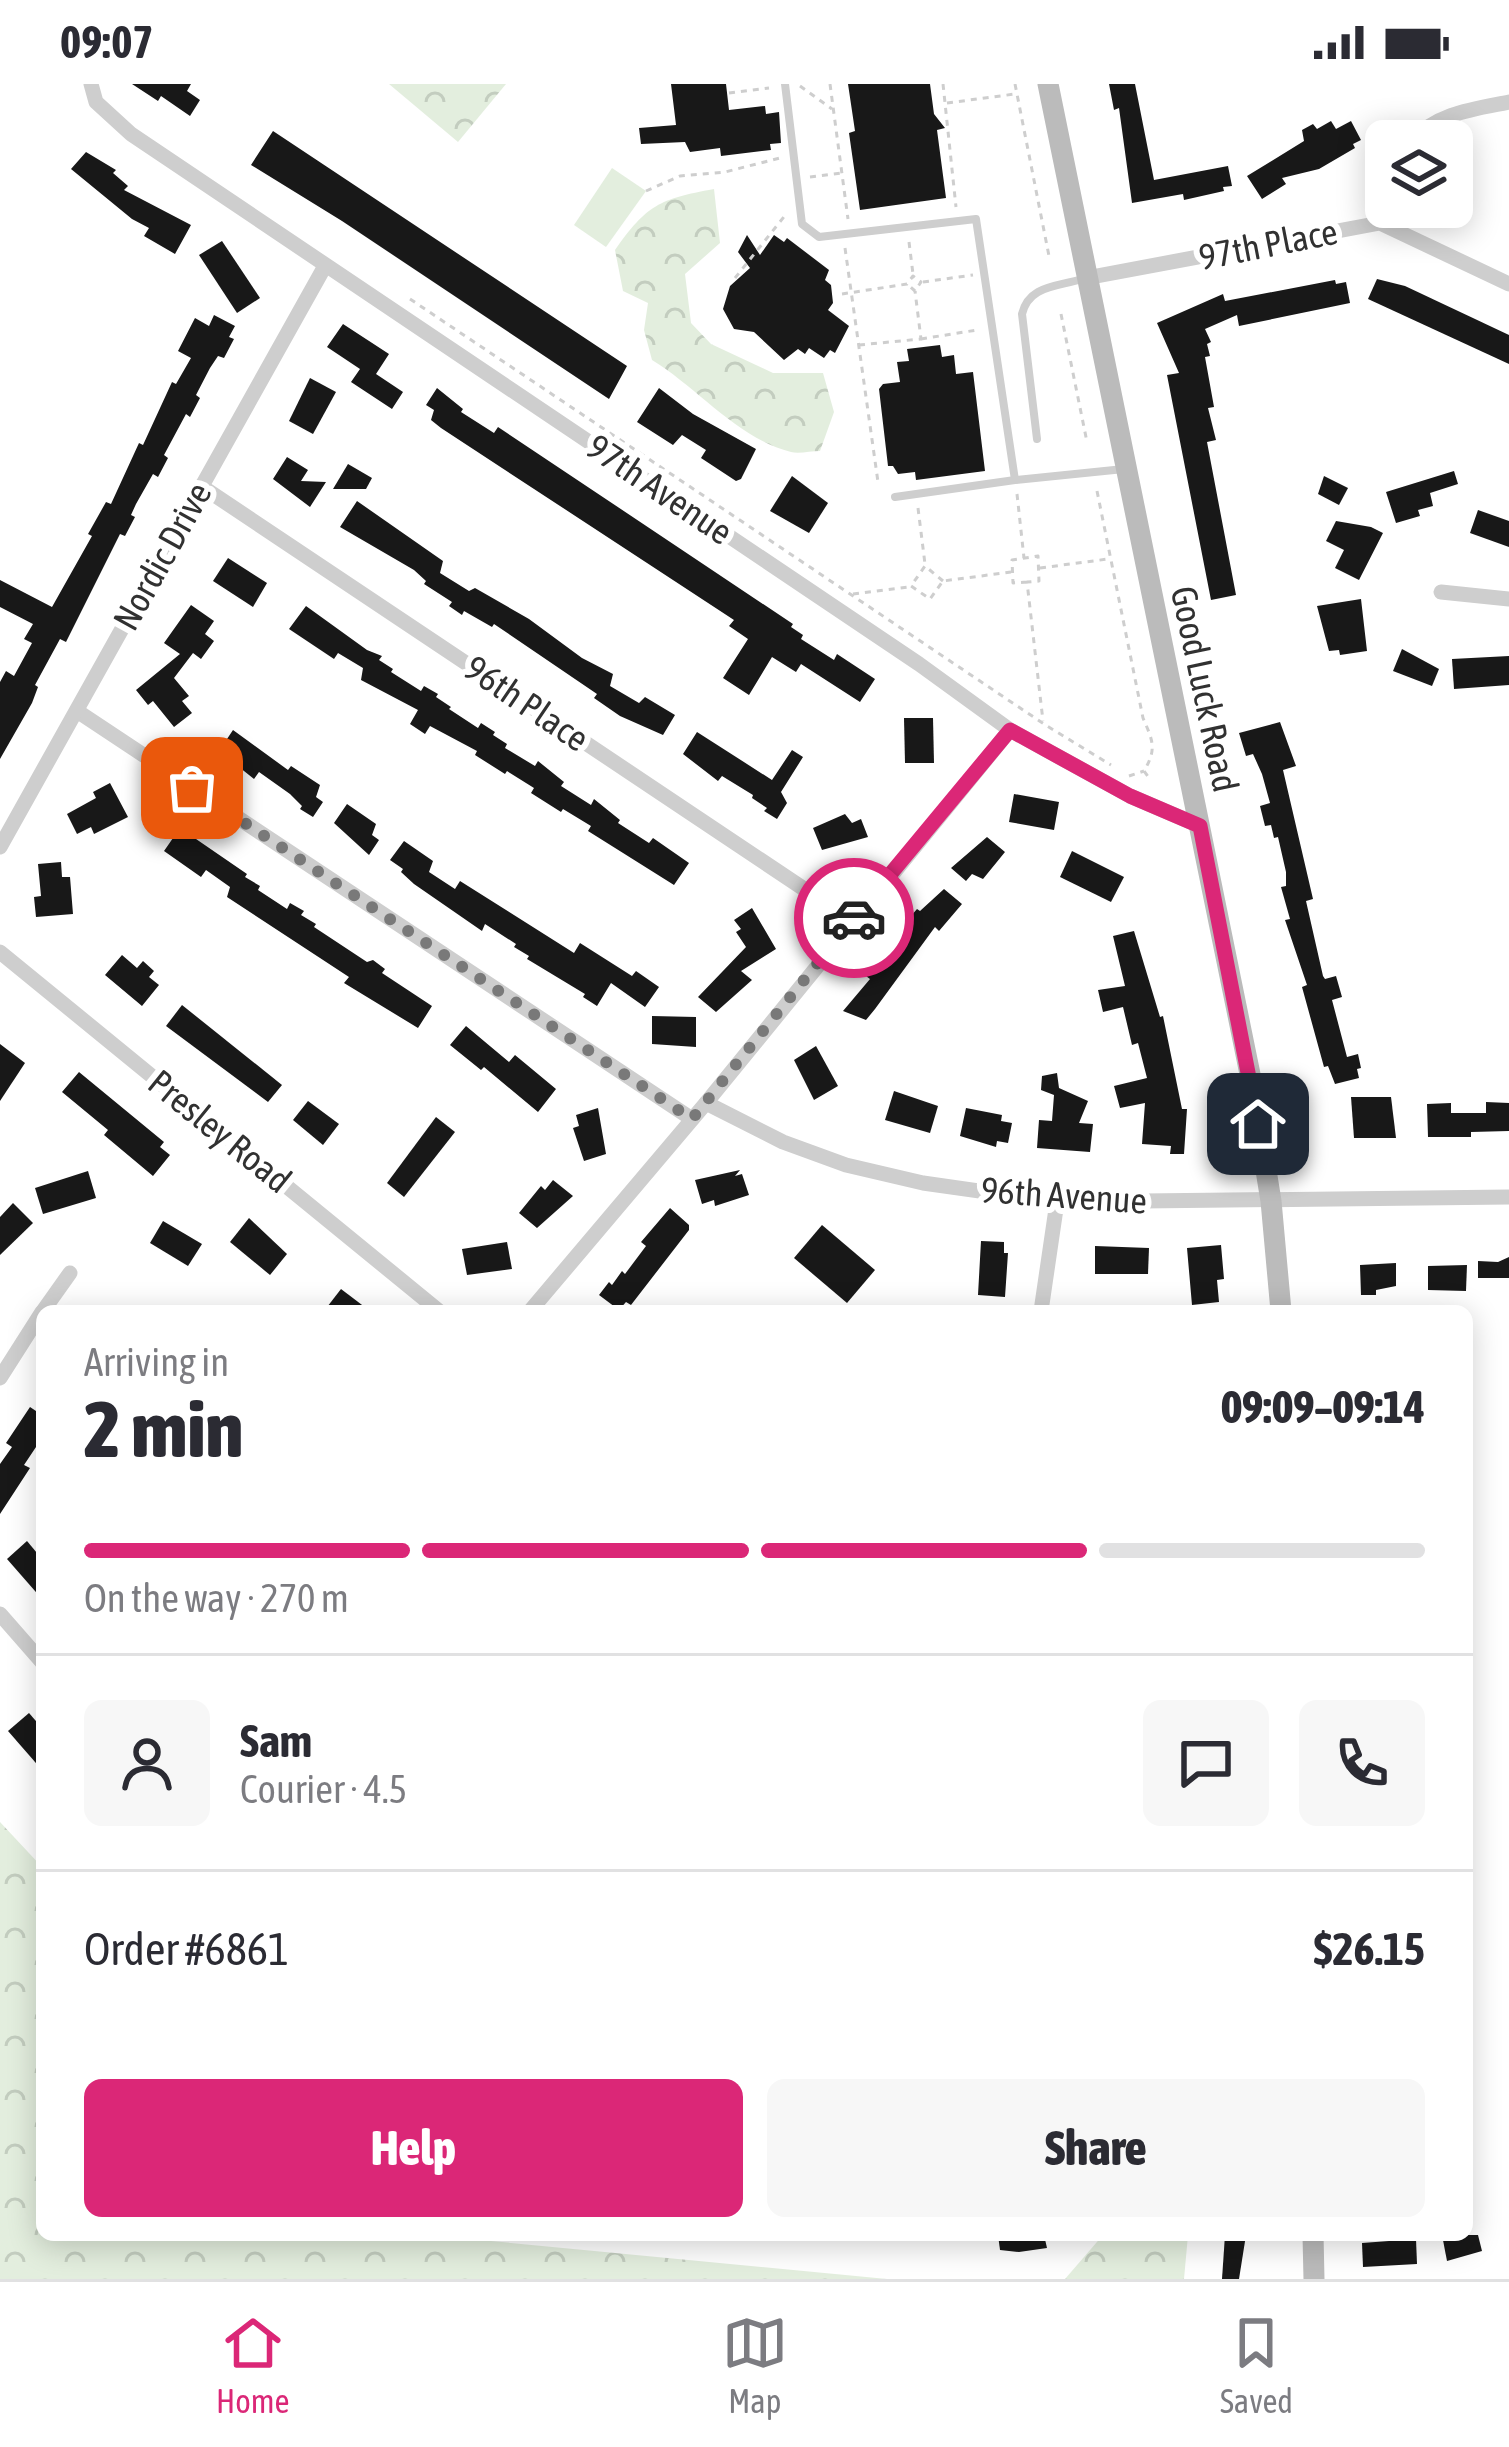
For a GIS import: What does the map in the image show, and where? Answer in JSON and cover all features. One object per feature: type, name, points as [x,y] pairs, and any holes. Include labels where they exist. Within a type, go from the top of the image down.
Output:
[{"type":"main road","name":"Good Luck Road","points":[[1048,84],[1252,1084],[1280,1305]]},
{"type":"main road","points":[[1313,2241],[1314,2279]]},
{"type":"street","name":"97th Avenue","points":[[91,84],[96,102],[131,134],[881,638],[1010,730],[1130,796],[1200,826]]},
{"type":"street","points":[[1441,120],[1509,102]]},
{"type":"street","name":"97th Place","points":[[1087,278],[1365,226]]},
{"type":"street","name":"97th Place","points":[[1391,228],[1509,284]]},
{"type":"street","name":"Nordic Drive","points":[[0,847],[325,266]]},
{"type":"street","name":"96th Place","points":[[201,486],[852,921]]},
{"type":"street","points":[[1441,592],[1509,599]]},
{"type":"street","points":[[77,711],[692,1119]]},
{"type":"street","points":[[535,1305],[1010,730]]},
{"type":"street","name":"Presley Road","points":[[0,953],[420,1305]]},
{"type":"street","name":"96th Avenue","points":[[706,1103],[783,1142],[846,1165],[923,1183],[1057,1202],[1509,1197]]},
{"type":"street","points":[[1042,1305],[1057,1202]]},
{"type":"street","points":[[46,1305],[70,1273]]},
{"type":"street","points":[[0,1378],[36,1321]]},
{"type":"street","points":[[0,1614],[36,1655]]},
{"type":"lane","points":[[785,85],[802,224],[819,237],[976,219],[1015,479]]},
{"type":"lane","points":[[1037,439],[1022,314],[1025,299],[1035,291],[1087,278]]},
{"type":"lane","points":[[896,497],[1125,469]]},
{"type":"path","points":[[797,84],[833,110]]},
{"type":"path","points":[[830,84],[851,292],[878,482]]},
{"type":"path","points":[[943,84],[958,221]]},
{"type":"path","points":[[1015,84],[1049,256]]},
{"type":"path","points":[[729,92],[785,85]]},
{"type":"path","points":[[945,103],[1017,94]]},
{"type":"path","points":[[646,191],[680,176],[725,172],[794,156]]},
{"type":"path","points":[[796,178],[842,172]]},
{"type":"path","points":[[735,278],[786,213],[800,208]]},
{"type":"path","points":[[842,294],[907,284],[913,276],[907,227]]},
{"type":"path","points":[[913,276],[921,282],[984,273]]},
{"type":"path","points":[[859,345],[921,339],[915,291],[921,282]]},
{"type":"path","points":[[907,284],[915,291]]},
{"type":"path","points":[[407,297],[1112,765]]},
{"type":"path","points":[[1061,314],[1087,442]]},
{"type":"path","points":[[1015,479],[1024,558]]},
{"type":"path","points":[[1097,491],[1143,718],[1154,744],[1144,770],[1128,776]]},
{"type":"path","points":[[911,586],[925,566],[917,494]]},
{"type":"path","points":[[1038,556],[1038,568],[1039,581],[1013,583],[1012,560],[1038,556]]},
{"type":"path","points":[[1038,568],[1111,558]]},
{"type":"path","points":[[925,566],[944,581]]},
{"type":"path","points":[[853,594],[911,586],[930,599],[944,581],[1013,572]]},
{"type":"path","points":[[1027,582],[1043,723]]},
{"type":"path","points":[[1144,770],[1149,778]]},
{"type":"green space","points":[[389,84],[506,84],[458,142]]},
{"type":"green space","points":[[612,168],[646,191],[606,247],[574,225]]},
{"type":"green space","points":[[714,189],[720,243],[685,274],[691,323],[711,344],[773,373],[823,373],[834,412],[820,451],[791,452],[753,436],[652,360],[644,330],[648,303],[623,291],[615,250],[636,223],[667,201]]},
{"type":"green space","points":[[0,1822],[36,1861],[36,2241],[491,2241],[887,2279],[0,2279]]},
{"type":"green space","points":[[1098,2241],[1187,2241],[1184,2279],[1065,2279]]},
{"type":"building","points":[[132,84],[191,84],[187,91],[200,100],[190,116]]},
{"type":"building","points":[[671,84],[726,84],[729,110],[765,106],[766,114],[779,112],[781,143],[770,144],[771,150],[721,156],[720,148],[690,152],[685,142],[641,144],[639,128],[676,125]]},
{"type":"building","points":[[848,84],[930,84],[934,114],[945,128],[937,130],[946,198],[860,210],[849,133],[855,131]]},
{"type":"building","points":[[1109,84],[1135,84],[1154,180],[1228,166],[1232,186],[1184,200],[1183,194],[1132,203],[1119,108],[1114,110]]},
{"type":"building","points":[[1331,121],[1336,129],[1351,121],[1361,140],[1353,144],[1355,148],[1319,169],[1282,178],[1286,184],[1262,199],[1247,176],[1304,141],[1302,130]]},
{"type":"building","points":[[273,131],[627,366],[609,399],[251,165]]},
{"type":"building","points":[[86,152],[116,170],[113,173],[128,186],[124,190],[191,225],[175,254],[144,236],[149,228],[71,169]]},
{"type":"building","points":[[747,235],[760,255],[774,235],[784,242],[787,238],[829,270],[825,280],[831,285],[833,303],[828,310],[849,326],[835,353],[830,350],[824,358],[809,348],[805,354],[798,349],[784,360],[754,332],[734,329],[723,309],[730,286],[750,268],[738,252]]},
{"type":"building","points":[[222,241],[260,298],[237,313],[199,255]]},
{"type":"building","points":[[1377,279],[1405,286],[1509,335],[1509,364],[1368,299]]},
{"type":"building","points":[[1335,280],[1336,284],[1346,282],[1350,303],[1239,326],[1237,315],[1205,329],[1211,342],[1207,344],[1210,356],[1205,357],[1214,407],[1208,408],[1216,440],[1207,442],[1236,595],[1211,600],[1167,375],[1179,373],[1157,323],[1223,294],[1225,301]]},
{"type":"building","points":[[214,315],[235,326],[229,337],[234,339],[224,358],[218,356],[210,368],[190,417],[186,414],[164,455],[168,458],[158,477],[153,474],[136,504],[131,515],[135,517],[125,536],[120,534],[66,642],[60,639],[0,759],[0,682],[6,671],[14,676],[32,643],[24,639],[33,624],[0,607],[0,580],[52,607],[106,502],[111,504],[139,443],[143,445],[172,382],[176,384],[191,358],[178,351],[195,318],[209,326]]},
{"type":"building","points":[[343,324],[389,354],[376,374],[403,392],[392,409],[351,382],[360,369],[327,347]]},
{"type":"building","points":[[940,345],[942,357],[954,355],[956,374],[973,372],[985,471],[916,480],[915,472],[898,474],[888,466],[879,389],[900,382],[897,362],[909,361],[907,349]]},
{"type":"building","points":[[310,378],[336,392],[313,434],[289,421]]},
{"type":"building","points":[[437,388],[461,412],[494,433],[498,427],[793,624],[803,635],[801,639],[834,660],[837,654],[875,679],[860,702],[801,664],[796,672],[772,657],[749,695],[723,678],[748,639],[729,626],[734,620],[441,428],[431,420],[434,410],[426,405]]},
{"type":"building","points":[[659,388],[693,414],[756,449],[741,479],[736,481],[701,458],[706,450],[682,435],[673,445],[637,422]]},
{"type":"building","points":[[287,457],[308,470],[301,481],[326,482],[310,507],[273,479]]},
{"type":"building","points":[[348,464],[372,478],[366,489],[333,489]]},
{"type":"building","points":[[1454,471],[1458,484],[1430,493],[1433,506],[1418,510],[1420,516],[1396,523],[1386,492]]},
{"type":"building","points":[[792,476],[828,503],[809,533],[770,511]]},
{"type":"building","points":[[1324,476],[1348,488],[1339,505],[1318,494]]},
{"type":"building","points":[[357,501],[443,561],[440,573],[529,619],[613,674],[610,686],[639,703],[645,697],[675,715],[663,735],[620,716],[594,698],[597,694],[494,624],[464,611],[462,615],[414,570],[340,527]]},
{"type":"building","points":[[1478,510],[1509,521],[1509,547],[1470,533]]},
{"type":"building","points":[[1336,521],[1383,533],[1359,580],[1335,568],[1344,550],[1326,541]]},
{"type":"building","points":[[228,558],[267,583],[253,607],[213,581]]},
{"type":"building","points":[[1361,599],[1367,651],[1340,655],[1339,650],[1329,651],[1317,606]]},
{"type":"building","points":[[191,605],[214,621],[205,634],[214,641],[201,659],[193,653],[174,678],[189,696],[182,701],[192,713],[174,727],[153,701],[148,705],[136,690],[180,654],[164,643]]},
{"type":"building","points":[[306,606],[382,656],[379,660],[391,672],[421,691],[424,686],[438,694],[449,709],[478,728],[481,723],[495,732],[507,744],[505,748],[535,766],[538,761],[564,782],[561,786],[591,805],[594,799],[618,823],[649,843],[653,838],[689,863],[674,885],[588,831],[591,826],[531,793],[534,788],[475,755],[477,751],[430,726],[425,734],[410,724],[418,710],[361,680],[363,668],[338,653],[334,659],[289,629]]},
{"type":"building","points":[[1402,649],[1439,669],[1432,686],[1393,671]]},
{"type":"building","points":[[1509,656],[1509,685],[1454,689],[1452,659]]},
{"type":"building","points":[[904,718],[933,718],[934,763],[905,763]]},
{"type":"building","points":[[1280,722],[1296,766],[1283,770],[1313,899],[1306,901],[1323,976],[1336,976],[1342,997],[1332,1000],[1347,1057],[1358,1054],[1361,1068],[1357,1069],[1359,1078],[1335,1084],[1328,1066],[1324,1067],[1302,987],[1307,985],[1285,920],[1290,919],[1281,887],[1286,886],[1286,872],[1278,837],[1274,838],[1271,825],[1265,826],[1260,806],[1270,803],[1262,774],[1253,754],[1246,756],[1239,733]]},
{"type":"building","points":[[233,730],[288,770],[291,766],[320,785],[316,797],[323,802],[313,817],[259,772],[254,779],[219,751]]},
{"type":"building","points":[[697,732],[772,780],[792,750],[803,757],[781,792],[787,803],[777,819],[753,795],[722,776],[718,781],[683,754]]},
{"type":"building","points":[[110,783],[128,817],[94,834],[91,827],[77,834],[67,814],[96,798],[93,792]]},
{"type":"building","points":[[1014,794],[1059,802],[1054,830],[1009,822]]},
{"type":"building","points":[[347,804],[376,824],[372,835],[379,840],[369,855],[334,823]]},
{"type":"building","points":[[845,814],[852,823],[861,819],[868,837],[822,850],[813,828]]},
{"type":"building","points":[[180,828],[247,874],[260,886],[258,890],[287,909],[290,903],[304,911],[301,915],[314,927],[367,962],[373,960],[385,969],[382,973],[432,1006],[418,1028],[344,983],[349,977],[227,897],[230,887],[206,870],[201,877],[164,851]]},
{"type":"building","points":[[987,837],[1005,852],[983,879],[972,874],[966,881],[951,868]]},
{"type":"building","points":[[404,841],[433,861],[429,872],[455,889],[460,881],[574,953],[580,943],[659,987],[645,1007],[611,983],[597,1006],[527,959],[516,944],[485,924],[482,931],[414,884],[390,860]]},
{"type":"building","points":[[1072,851],[1124,877],[1111,902],[1060,877]]},
{"type":"building","points":[[61,862],[62,877],[70,877],[73,914],[36,917],[34,897],[41,896],[38,864]]},
{"type":"building","points":[[944,889],[962,904],[939,931],[935,927],[866,1020],[843,1011],[870,979],[863,974],[891,939],[917,909]]},
{"type":"building","points":[[752,908],[776,949],[741,971],[752,980],[716,1012],[698,997],[746,947],[734,920]]},
{"type":"building","points":[[1134,931],[1163,1016],[1182,1109],[1187,1109],[1184,1154],[1170,1154],[1171,1146],[1142,1144],[1145,1103],[1120,1108],[1114,1086],[1147,1078],[1138,1043],[1132,1045],[1123,1007],[1103,1012],[1098,990],[1125,986],[1113,936]]},
{"type":"building","points":[[122,955],[137,968],[143,961],[154,971],[149,977],[159,985],[142,1006],[105,975]]},
{"type":"building","points":[[182,1005],[282,1085],[268,1102],[166,1026]]},
{"type":"building","points":[[652,1016],[696,1017],[696,1047],[652,1044]]},
{"type":"building","points":[[466,1026],[509,1062],[515,1055],[556,1089],[538,1112],[450,1045]]},
{"type":"building","points":[[0,1044],[25,1063],[0,1101]]},
{"type":"building","points":[[816,1046],[838,1086],[814,1100],[794,1060]]},
{"type":"building","points":[[79,1072],[164,1142],[160,1147],[170,1155],[153,1176],[62,1092]]},
{"type":"building","points":[[1057,1073],[1059,1088],[1088,1101],[1079,1123],[1093,1124],[1090,1152],[1037,1148],[1039,1120],[1052,1121],[1054,1095],[1041,1090],[1042,1076]]},
{"type":"building","points":[[894,1091],[938,1106],[930,1133],[885,1120]]},
{"type":"building","points":[[1351,1097],[1391,1097],[1396,1138],[1354,1138]]},
{"type":"building","points":[[308,1101],[339,1124],[323,1145],[293,1120]]},
{"type":"building","points":[[1486,1102],[1509,1103],[1509,1131],[1428,1137],[1427,1104],[1451,1103],[1451,1113],[1486,1113]]},
{"type":"building","points":[[598,1108],[606,1154],[584,1161],[573,1128],[579,1126],[576,1115]]},
{"type":"building","points":[[966,1108],[1002,1115],[1001,1121],[1012,1123],[1008,1143],[997,1141],[996,1147],[960,1136]]},
{"type":"building","points":[[436,1117],[455,1132],[404,1197],[387,1183]]},
{"type":"building","points":[[740,1170],[735,1176],[742,1174],[749,1195],[715,1206],[714,1200],[702,1204],[695,1180]]},
{"type":"building","points":[[88,1171],[96,1198],[43,1214],[35,1188]]},
{"type":"building","points":[[553,1180],[573,1196],[537,1228],[519,1213],[541,1186],[545,1190]]},
{"type":"building","points":[[13,1203],[33,1223],[0,1255],[0,1217]]},
{"type":"building","points":[[670,1208],[689,1225],[631,1305],[612,1305],[599,1295],[622,1271],[625,1274],[646,1246],[641,1242]]},
{"type":"building","points":[[249,1218],[287,1254],[270,1275],[230,1242]]},
{"type":"building","points":[[163,1221],[202,1244],[188,1266],[150,1243]]},
{"type":"building","points":[[822,1225],[875,1270],[847,1303],[794,1258]]},
{"type":"building","points":[[981,1241],[1004,1242],[1004,1253],[1008,1253],[1005,1297],[978,1295]]},
{"type":"building","points":[[507,1242],[512,1269],[467,1275],[462,1249]]},
{"type":"building","points":[[1221,1245],[1224,1279],[1217,1280],[1219,1302],[1192,1305],[1187,1248]]},
{"type":"building","points":[[1095,1246],[1149,1248],[1148,1274],[1095,1274]]},
{"type":"building","points":[[1509,1257],[1509,1278],[1478,1278],[1478,1261]]},
{"type":"building","points":[[1396,1263],[1396,1286],[1376,1290],[1376,1295],[1361,1295],[1360,1265]]},
{"type":"building","points":[[1467,1265],[1466,1291],[1428,1290],[1428,1266]]},
{"type":"building","points":[[341,1289],[362,1305],[329,1305]]},
{"type":"building","points":[[30,1407],[36,1411],[36,1447],[24,1465],[30,1468],[0,1514],[0,1464],[12,1447],[6,1443]]},
{"type":"building","points":[[27,1541],[36,1552],[36,1592],[7,1559]]},
{"type":"building","points":[[29,1713],[36,1721],[36,1763],[8,1731]]},
{"type":"building","points":[[1473,2235],[1478,2235],[1482,2251],[1447,2261],[1443,2241],[1473,2241]]},
{"type":"building","points":[[999,2241],[1045,2241],[1047,2248],[1019,2252],[1000,2250]]},
{"type":"building","points":[[1225,2241],[1245,2241],[1239,2279],[1222,2279]]},
{"type":"building","points":[[1416,2241],[1417,2264],[1363,2267],[1362,2243]]},
{"type":"way so far","points":[[192,788],[692,1119],[854,918]]},
{"type":"route","points":[[854,918],[1010,730],[1130,796],[1200,826],[1258,1124]]}]
